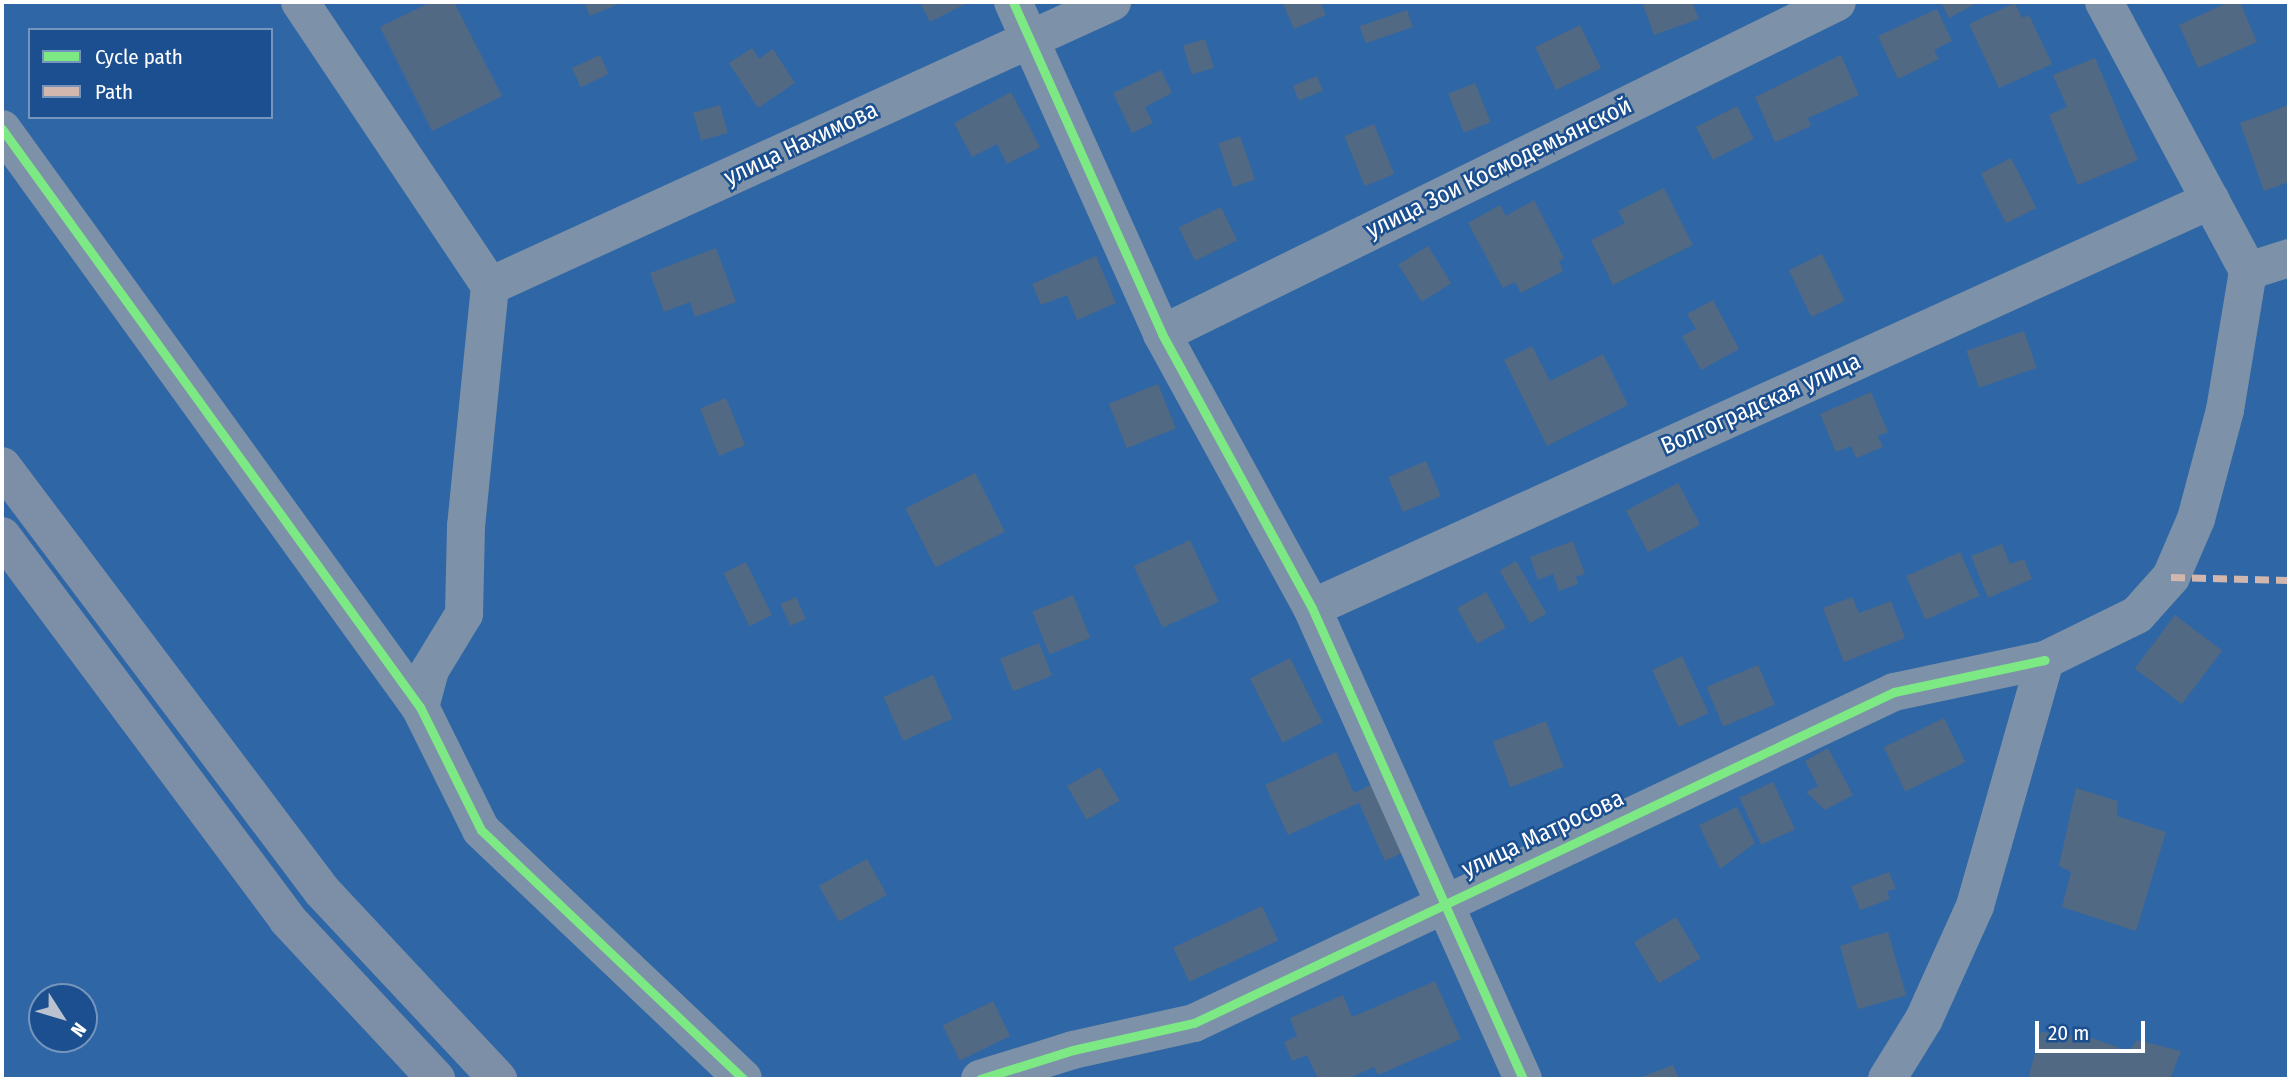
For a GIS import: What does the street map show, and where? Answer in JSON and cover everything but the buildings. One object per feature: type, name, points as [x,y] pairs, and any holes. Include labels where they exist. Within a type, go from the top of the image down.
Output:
[{"type":"main road","points":[[2,466],[322,891],[498,1079]]},
{"type":"main road","points":[[2,536],[286,919],[436,1079]]},
{"type":"street","points":[[1013,2],[1162,334],[1312,608],[1523,1079]]},
{"type":"street","name":"улица Нахимова","points":[[490,286],[1112,2]]},
{"type":"street","name":"улица Зои Космодемьянской","points":[[1162,334],[1837,2]]},
{"type":"street","points":[[2104,2],[2248,271],[2289,258]]},
{"type":"street","points":[[310,5],[490,286],[466,526],[464,614],[430,670],[420,707]]},
{"type":"street","points":[[2,129],[420,707],[481,830],[743,1079]]},
{"type":"street","name":"Волгоградская улица","points":[[1312,608],[2211,201]]},
{"type":"street","name":"улица Матросова","points":[[981,1079],[1073,1050],[1194,1023],[1444,901],[1894,692],[2045,660],[2137,615],[2171,577],[2196,519],[2225,410],[2248,271]]},
{"type":"street","points":[[1887,1079],[1924,1019],[1975,906],[2045,660]]},
{"type":"shaded area","points":[[2,2],[2289,2],[2289,1079],[2,1079]]},
{"type":"marked path","points":[[2171,577],[2289,580]]},
{"type":"cycle path","points":[[1013,2],[1162,334],[1312,608],[1523,1079]]},
{"type":"cycle path","points":[[2,129],[420,707],[481,830],[743,1079]]},
{"type":"cycle path","points":[[980,1079],[1073,1050],[1194,1023],[1894,692],[2045,660]]}]
